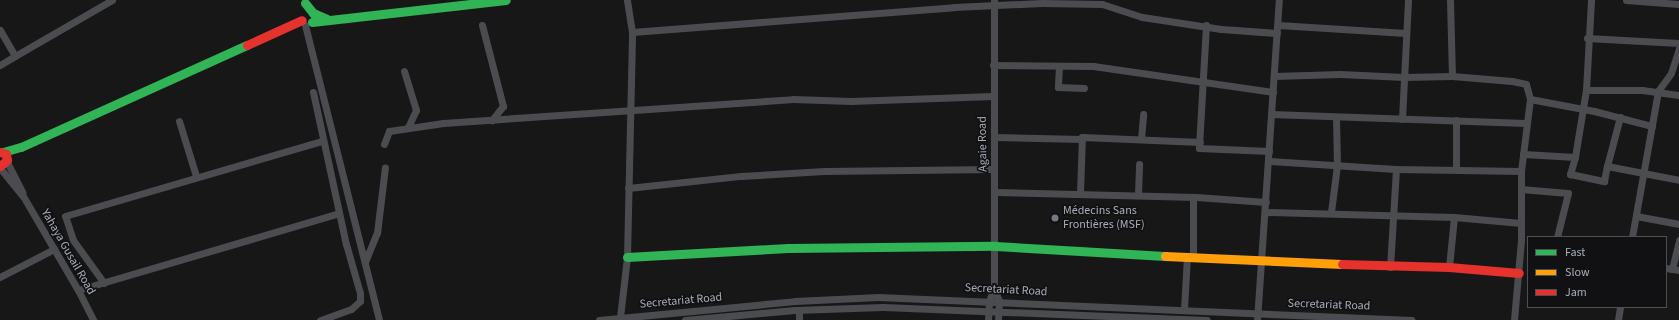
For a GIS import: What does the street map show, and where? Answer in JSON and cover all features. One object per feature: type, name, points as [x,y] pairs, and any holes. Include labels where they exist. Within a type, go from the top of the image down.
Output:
[{"type":"street","points":[[0,65],[112,0]]},
{"type":"street","points":[[2,158],[22,147],[292,24],[307,21],[506,0]]},
{"type":"street","points":[[620,317],[627,257],[628,111],[632,32],[627,0]]},
{"type":"street","points":[[629,8],[631,0]]},
{"type":"street","points":[[1258,317],[1279,0]]},
{"type":"street","points":[[1402,119],[1408,0]]},
{"type":"street","points":[[1450,0],[1452,76]]},
{"type":"street","points":[[1591,0],[1587,38],[1586,90],[1570,174],[1604,181],[1620,117]]},
{"type":"street","points":[[1626,0],[1679,4]]},
{"type":"street","points":[[632,32],[994,2],[1105,2],[1127,14],[1206,25],[1221,29],[1406,32]]},
{"type":"street","name":"Agaie Road","points":[[994,2],[994,288]]},
{"type":"street","points":[[305,3],[313,13],[326,19]]},
{"type":"street","points":[[305,3],[309,38],[379,320]]},
{"type":"street","points":[[482,25],[503,106],[492,120]]},
{"type":"street","points":[[1206,25],[1199,148],[1269,151]]},
{"type":"street","points":[[0,30],[15,56]]},
{"type":"street","points":[[1587,38],[1679,43]]},
{"type":"street","points":[[1632,236],[1645,174],[1658,91],[1671,73],[1679,48]]},
{"type":"street","points":[[993,65],[1093,66],[1272,92]]},
{"type":"street","points":[[1059,66],[1058,87],[1084,88]]},
{"type":"street","points":[[404,71],[416,110],[408,127]]},
{"type":"street","points":[[1274,76],[1340,74],[1404,77],[1452,76],[1522,82],[1526,84],[1530,99],[1521,171],[1521,223],[1524,240],[1514,320]]},
{"type":"street","points":[[1586,90],[1658,91],[1679,95]]},
{"type":"street","points":[[313,92],[322,141],[339,213],[359,284],[360,301],[346,312],[320,320]]},
{"type":"street","points":[[384,144],[387,132],[408,127],[492,120],[793,99],[851,101],[993,96]]},
{"type":"street","points":[[1530,99],[1620,117],[1652,126]]},
{"type":"street","points":[[1141,139],[1143,114]]},
{"type":"street","points":[[1271,114],[1527,123]]},
{"type":"street","points":[[1331,212],[1337,165],[1336,117]]},
{"type":"street","points":[[1456,120],[1456,169]]},
{"type":"street","points":[[179,121],[196,176]]},
{"type":"street","points":[[994,137],[1082,139],[1082,137],[1200,142]]},
{"type":"street","points":[[1080,193],[1082,139]]},
{"type":"street","points":[[104,283],[73,240],[65,216],[196,176],[322,141]]},
{"type":"street","points":[[1523,154],[1574,157]]},
{"type":"street","name":"Yahaya Gusail Road","points":[[2,158],[78,290],[93,320]]},
{"type":"street","points":[[1269,161],[1396,169],[1521,171]]},
{"type":"street","points":[[1138,195],[1139,164]]},
{"type":"street","points":[[1607,166],[1679,180]]},
{"type":"street","points":[[365,262],[378,233],[384,167]]},
{"type":"street","points":[[628,188],[741,176],[824,171],[994,169]]},
{"type":"street","points":[[1390,267],[1396,169]]},
{"type":"street","points":[[1521,189],[1568,193],[1557,236]]},
{"type":"street","points":[[994,192],[1193,197],[1266,202]]},
{"type":"street","points":[[1184,309],[1190,256],[1193,197]]},
{"type":"street","points":[[1265,212],[1331,212],[1454,217],[1521,223]]},
{"type":"street","points":[[78,290],[339,213]]},
{"type":"street","points":[[1636,216],[1679,224]]},
{"type":"street","points":[[1450,268],[1454,217]]},
{"type":"street","points":[[1672,269],[1679,240]]},
{"type":"street","points":[[627,257],[788,248],[885,249],[995,246],[1190,256],[1262,262],[1450,268],[1519,273]]},
{"type":"street","points":[[0,277],[54,250]]},
{"type":"street","points":[[988,320],[989,301],[994,288]]},
{"type":"street","points":[[994,288],[999,301],[998,320]]},
{"type":"street","name":"Secretariat Road","points":[[599,320],[748,305],[878,297],[1146,307],[1184,309],[1258,317],[1412,320]]},
{"type":"street","points":[[748,305],[749,317]]},
{"type":"street","name":"Secretariat Road","points":[[685,320],[749,317],[799,310],[883,307],[988,310],[1145,319],[1207,320]]},
{"type":"street","points":[[1145,319],[1146,307]]},
{"type":"street","points":[[1618,320],[1620,308]]},
{"type":"street","points":[[799,310],[799,320]]},
{"type":"traffic: fast","points":[[312,22],[506,0]]},
{"type":"traffic: fast","points":[[305,3],[313,13],[327,19]]},
{"type":"traffic: fast","points":[[3,152],[21,147],[247,45]]},
{"type":"traffic: fast","points":[[627,257],[788,248],[995,246],[1165,256]]},
{"type":"traffic: slow","points":[[1165,256],[1342,264]]},
{"type":"traffic: jam","points":[[247,45],[302,20]]},
{"type":"traffic: jam","points":[[0,152],[6,154],[7,160],[0,166]]},
{"type":"traffic: jam","points":[[1342,264],[1449,267],[1519,273]]},
{"type":"place","name":"Médecins Sans Frontières (MSF)","points":[[1055,218]]}]
